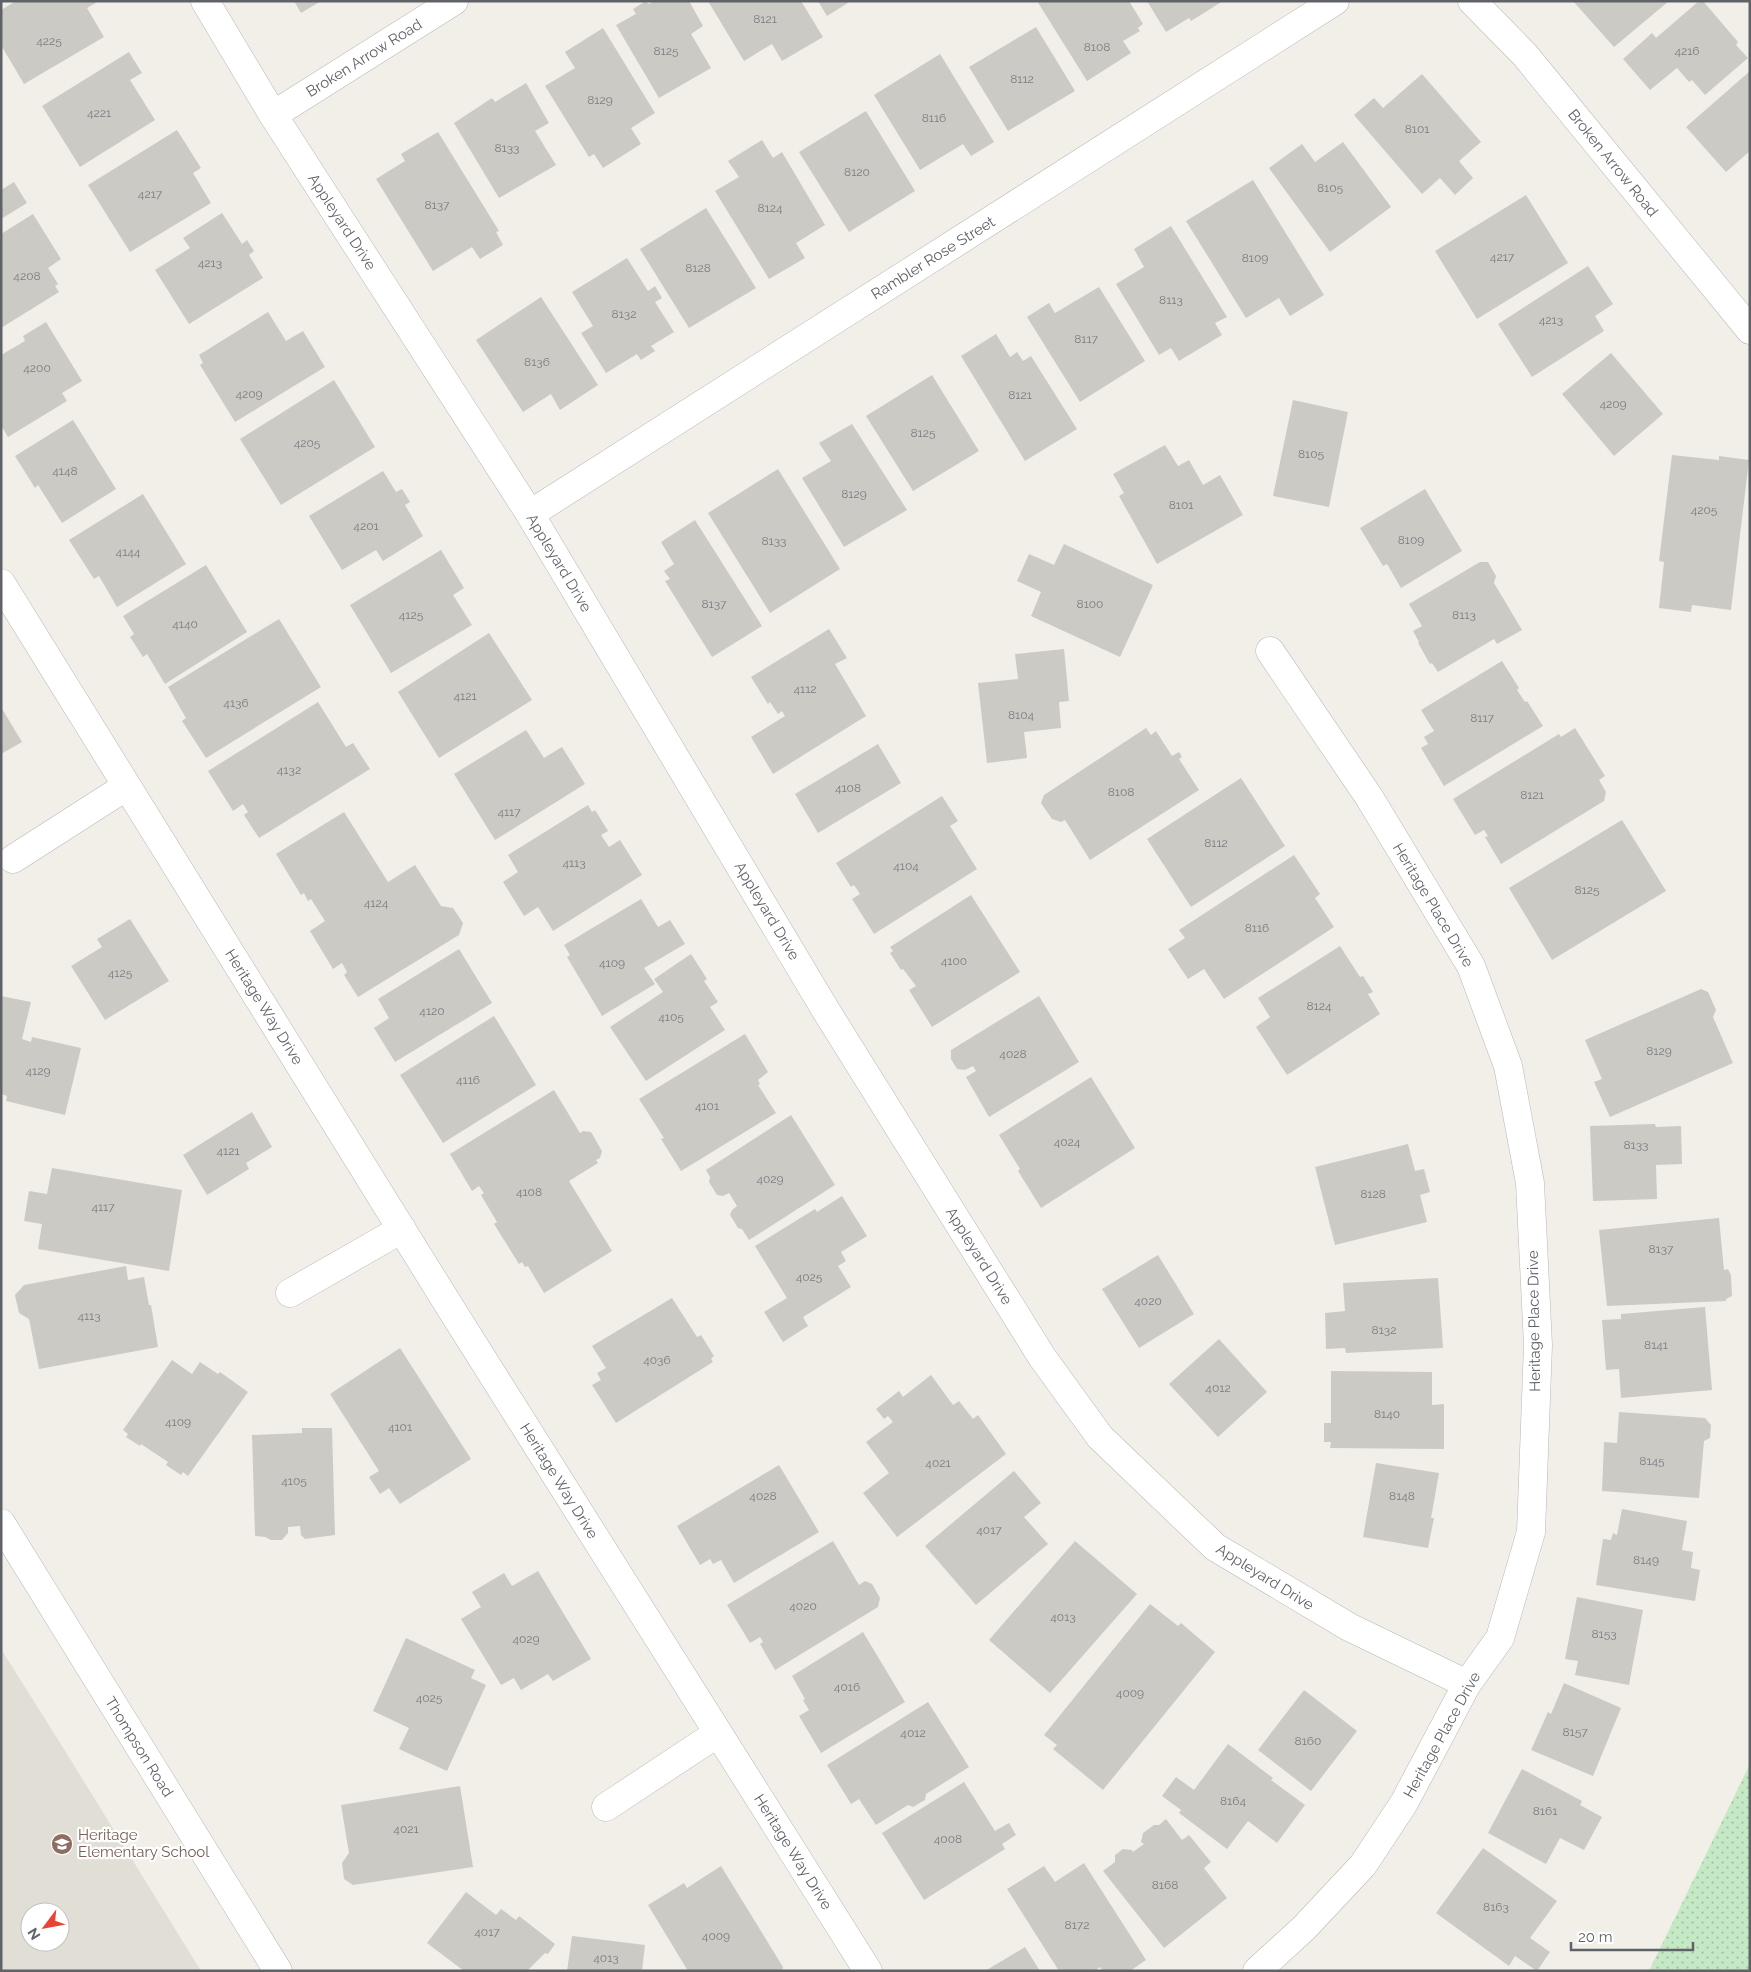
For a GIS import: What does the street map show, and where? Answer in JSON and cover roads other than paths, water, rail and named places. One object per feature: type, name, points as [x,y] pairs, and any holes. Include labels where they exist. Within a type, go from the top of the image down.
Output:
[{"type":"street","name":"Appleyard Drive","points":[[205,1],[273,115],[530,514],[825,1009],[1042,1357],[1100,1437],[1215,1547],[1348,1627],[1467,1684]]},
{"type":"street","name":"Broken Arrow Road","points":[[273,115],[454,1]]},
{"type":"street","name":"Rambler Rose Street","points":[[530,514],[1335,1]]},
{"type":"street","name":"Broken Arrow Road","points":[[1472,1],[1525,55],[1750,330]]},
{"type":"street","name":"Heritage Way Drive","points":[[1,583],[402,1229],[868,1971]]},
{"type":"street","name":"Heritage Place Drive","points":[[1256,1971],[1304,1928],[1363,1864],[1404,1803],[1467,1684],[1500,1638],[1531,1532],[1538,1345],[1530,1183],[1508,1066],[1471,966],[1368,797],[1270,651]]},
{"type":"street","points":[[13,859],[127,786]]},
{"type":"street","points":[[290,1293],[402,1229]]},
{"type":"street","name":"Thompson Road","points":[[1,1523],[278,1971]]},
{"type":"street","points":[[606,1807],[718,1733]]},
{"type":"place","name":"Heritage Elementary School","points":[[62,1844]]}]
